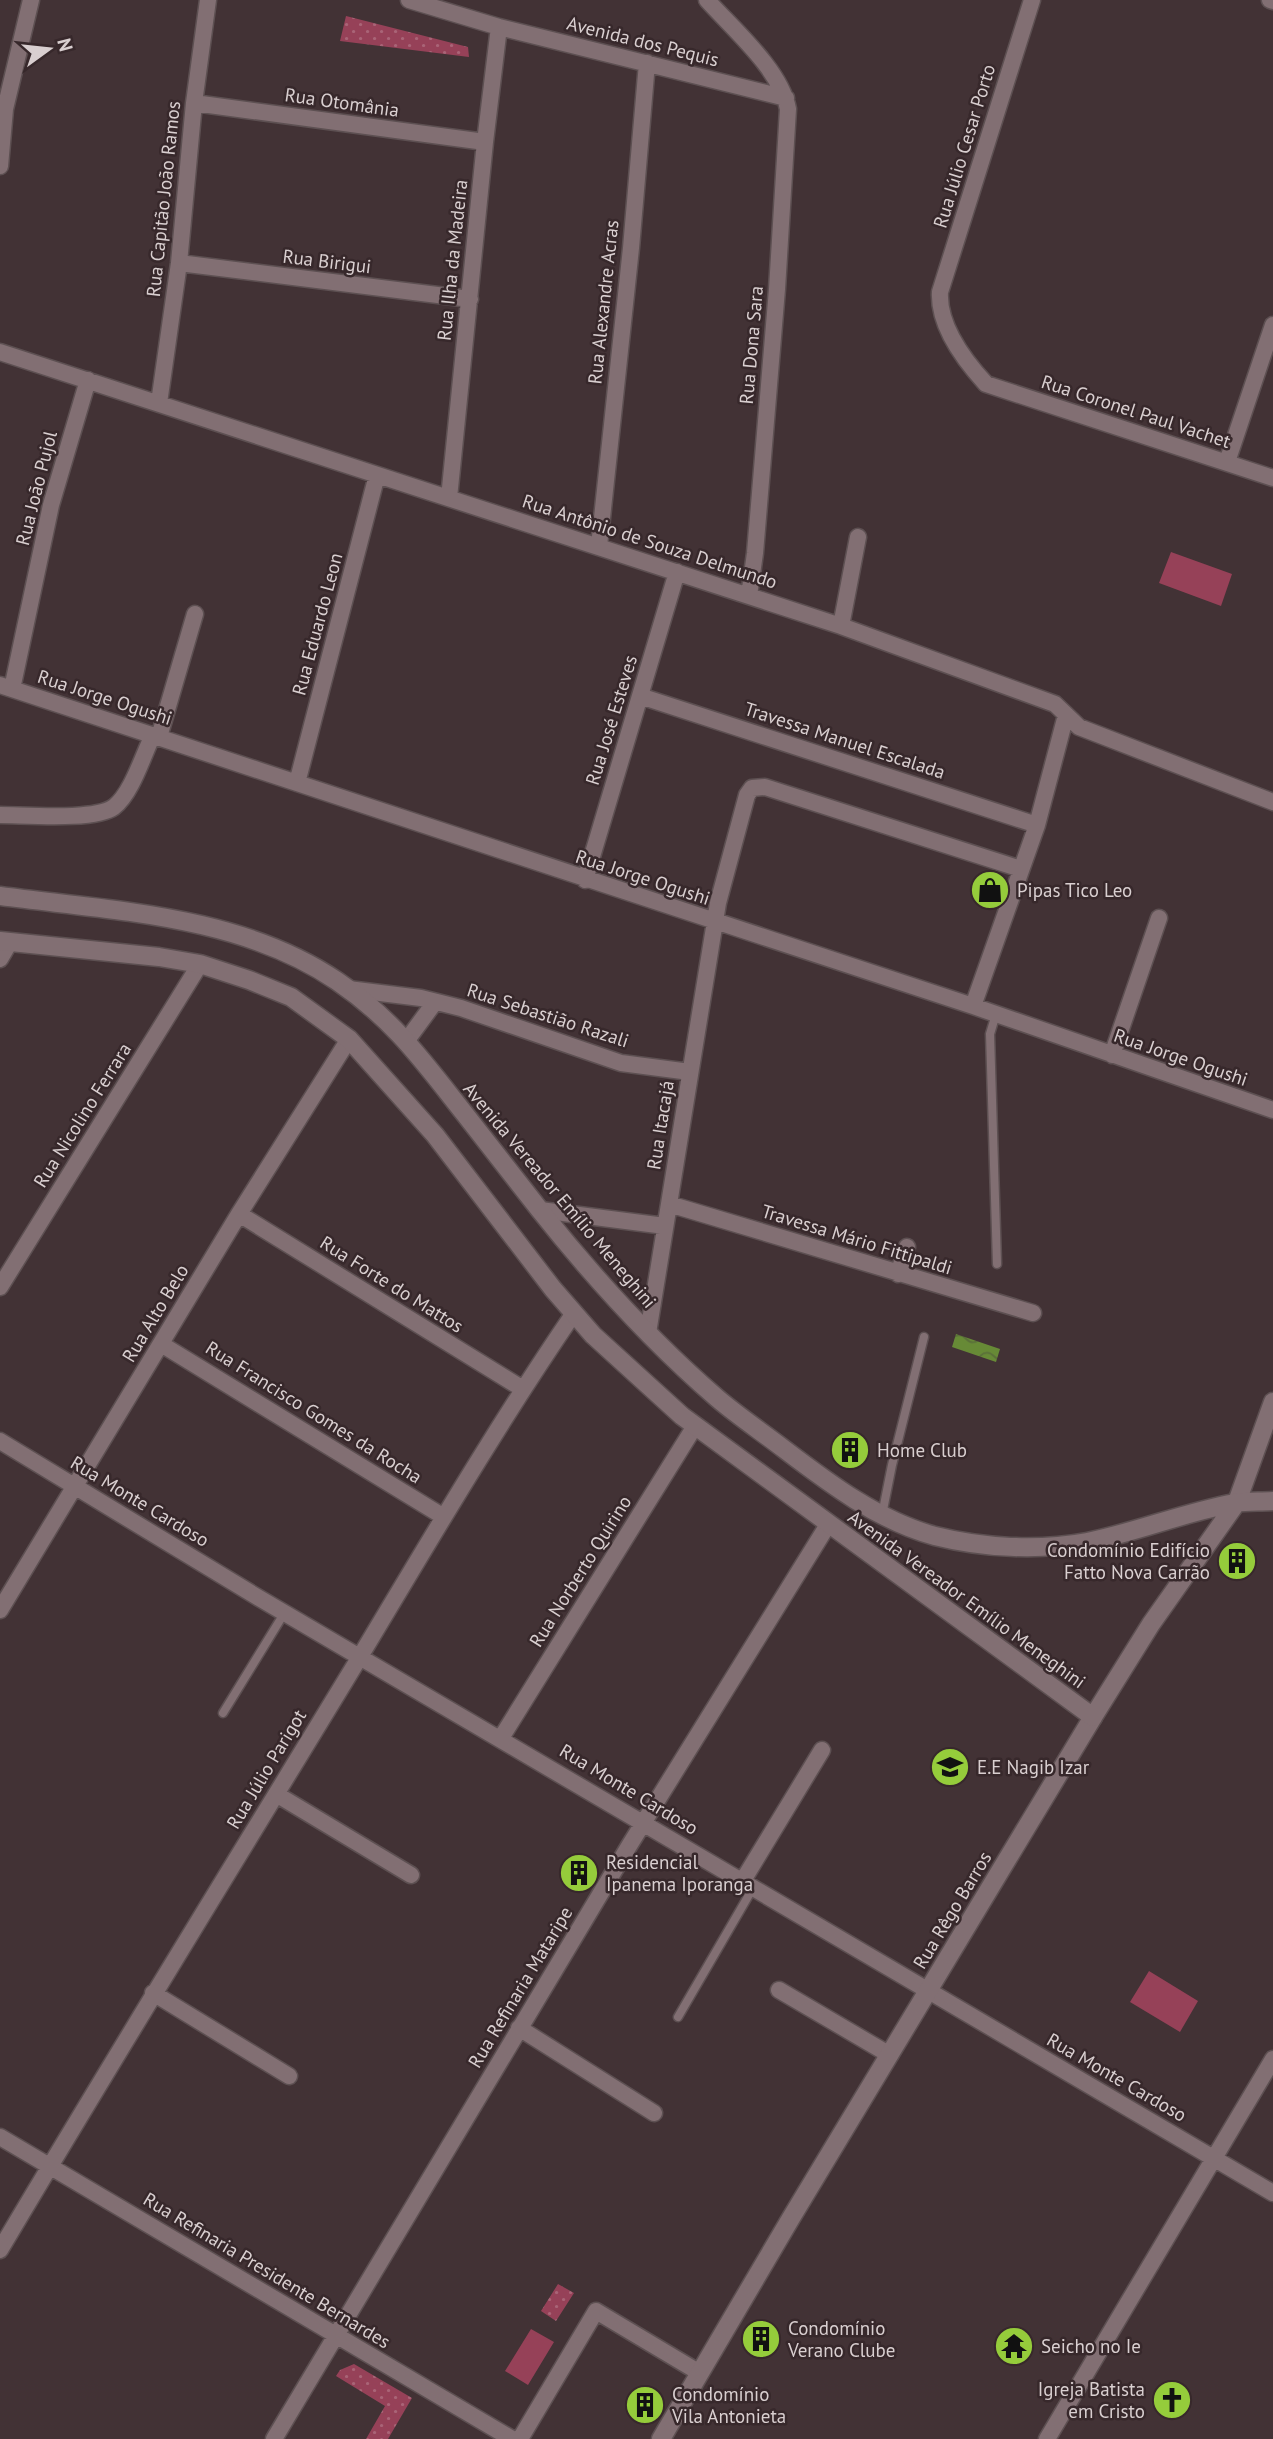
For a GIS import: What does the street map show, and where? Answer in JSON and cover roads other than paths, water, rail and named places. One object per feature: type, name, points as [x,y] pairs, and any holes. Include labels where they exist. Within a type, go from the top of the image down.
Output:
[{"type":"main road","name":"Avenida Vereador Emílio Meneghini","points":[[0,896],[152,916],[217,929],[275,947],[336,980],[381,1015],[407,1040],[540,1210],[648,1334],[729,1407],[833,1484],[882,1515],[933,1535],[1021,1547],[1087,1542],[1237,1502],[1273,1502]]},
{"type":"main road","name":"Avenida Vereador Emílio Meneghini","points":[[5,941],[159,957],[200,964],[290,997],[349,1039],[435,1135],[518,1245],[593,1335],[681,1416],[1093,1717]]},
{"type":"main road","name":"Rua Rêgo Barros","points":[[661,2439],[1093,1717],[1151,1624],[1237,1502],[1273,1402]]},
{"type":"street","points":[[0,166],[6,74],[31,0]]},
{"type":"street","name":"Rua Capitão João Ramos","points":[[159,403],[179,263],[194,103],[208,0]]},
{"type":"street","name":"Avenida dos Pequis","points":[[409,0],[499,27],[786,98]]},
{"type":"street","points":[[707,0],[770,70],[786,98]]},
{"type":"street","name":"Rua Júlio Cesar Porto","points":[[986,384],[970,367],[958,347],[939,306],[940,292],[1032,0]]},
{"type":"street","name":"Rua Ilha da Madeira","points":[[449,498],[499,27]]},
{"type":"street","name":"Rua Alexandre Acras","points":[[599,546],[631,248],[647,63]]},
{"type":"street","name":"Rua Dona Sara","points":[[749,596],[755,553],[778,275],[789,124],[786,98]]},
{"type":"street","name":"Rua Otomânia","points":[[194,103],[485,142]]},
{"type":"street","name":"Rua Birigui","points":[[179,263],[470,299]]},
{"type":"street","points":[[1227,463],[1272,328]]},
{"type":"street","name":"Rua Antônio de Souza Delmundo","points":[[0,352],[841,626],[1055,704],[1079,727],[1273,802]]},
{"type":"street","name":"Rua João Pujol","points":[[6,687],[51,505],[88,380]]},
{"type":"street","name":"Rua Coronel Paul Vachet","points":[[986,384],[1273,478]]},
{"type":"street","name":"Rua Eduardo Leon","points":[[297,783],[377,475]]},
{"type":"street","points":[[841,626],[858,537]]},
{"type":"street","name":"Rua José Esteves","points":[[585,880],[677,572]]},
{"type":"street","points":[[0,815],[74,815],[101,813],[113,807],[124,795],[156,736],[195,614]]},
{"type":"street","name":"Rua Jorge Ogushi","points":[[6,687],[973,1006],[1273,1110]]},
{"type":"street","name":"Travessa Manuel Escalada","points":[[640,696],[1037,825]]},
{"type":"street","points":[[973,1006],[1037,825],[1066,715]]},
{"type":"street","name":"Rua Itacajá","points":[[648,1334],[715,922],[726,868],[747,795],[752,788],[758,786],[1021,869]]},
{"type":"street","points":[[1112,1055],[1159,918]]},
{"type":"street","points":[[0,959],[5,941]]},
{"type":"street","name":"Rua Nicolino Ferrara","points":[[0,1287],[200,964]]},
{"type":"street","name":"Rua Sebastião Razali","points":[[348,989],[396,994],[435,1002],[621,1063],[690,1072]]},
{"type":"street","points":[[407,1040],[435,1002]]},
{"type":"street","name":"Rua Alto Belo","points":[[0,1610],[239,1214],[349,1039]]},
{"type":"street","name":"Travessa Mário Fittipaldi","points":[[669,1204],[1033,1313]]},
{"type":"street","points":[[540,1210],[665,1226]]},
{"type":"street","name":"Rua Forte do Mattos","points":[[239,1214],[523,1389]]},
{"type":"street","points":[[898,1274],[907,1247]]},
{"type":"street","name":"Rua Júlio Parigot","points":[[0,2250],[153,1993],[444,1517],[523,1389],[574,1313]]},
{"type":"street","name":"Rua Francisco Gomes da Rocha","points":[[161,1344],[444,1517]]},
{"type":"street","name":"Rua Norberto Quirino","points":[[501,1738],[695,1426]]},
{"type":"street","name":"Rua Monte Cardoso","points":[[0,1441],[747,1885],[1273,2193]]},
{"type":"street","name":"Rua Refinaria Mataripe","points":[[274,2439],[643,1823],[829,1523]]},
{"type":"street","points":[[747,1885],[821,1750]]},
{"type":"street","points":[[276,1794],[411,1875]]},
{"type":"street","points":[[779,1990],[890,2055]]},
{"type":"street","points":[[153,1993],[289,2076]]},
{"type":"street","points":[[519,2028],[654,2113]]},
{"type":"street","points":[[1046,2439],[1273,2059]]},
{"type":"street","name":"Rua Refinaria Presidente Bernardes","points":[[0,2137],[512,2439]]},
{"type":"street","points":[[520,2439],[596,2311],[700,2373]]},
{"type":"lane","points":[[996,1014],[989,1034],[997,1264]]},
{"type":"lane","points":[[882,1515],[891,1465],[924,1337]]},
{"type":"lane","points":[[223,1713],[285,1612]]},
{"type":"lane","points":[[678,2017],[747,1885]]},
{"type":"water","points":[[956,1334],[1000,1349],[996,1362],[952,1347]]},
{"type":"place","name":"Pipas Tico Leo","points":[[990,890]]},
{"type":"place","name":"Home Club","points":[[850,1450]]},
{"type":"place","name":"Condomínio Edifício Fatto Nova Carrão","points":[[1237,1561]]},
{"type":"place","name":"E.E Nagib Izar","points":[[950,1767]]},
{"type":"place","name":"Residencial Ipanema Iporanga","points":[[579,1873]]},
{"type":"place","name":"Condomínio Verano Clube","points":[[761,2339]]},
{"type":"place","name":"Seicho no Ie","points":[[1014,2346]]},
{"type":"place","name":"Igreja Batista em Cristo","points":[[1172,2400]]},
{"type":"place","name":"Condomínio Vila Antonieta","points":[[645,2405]]}]
